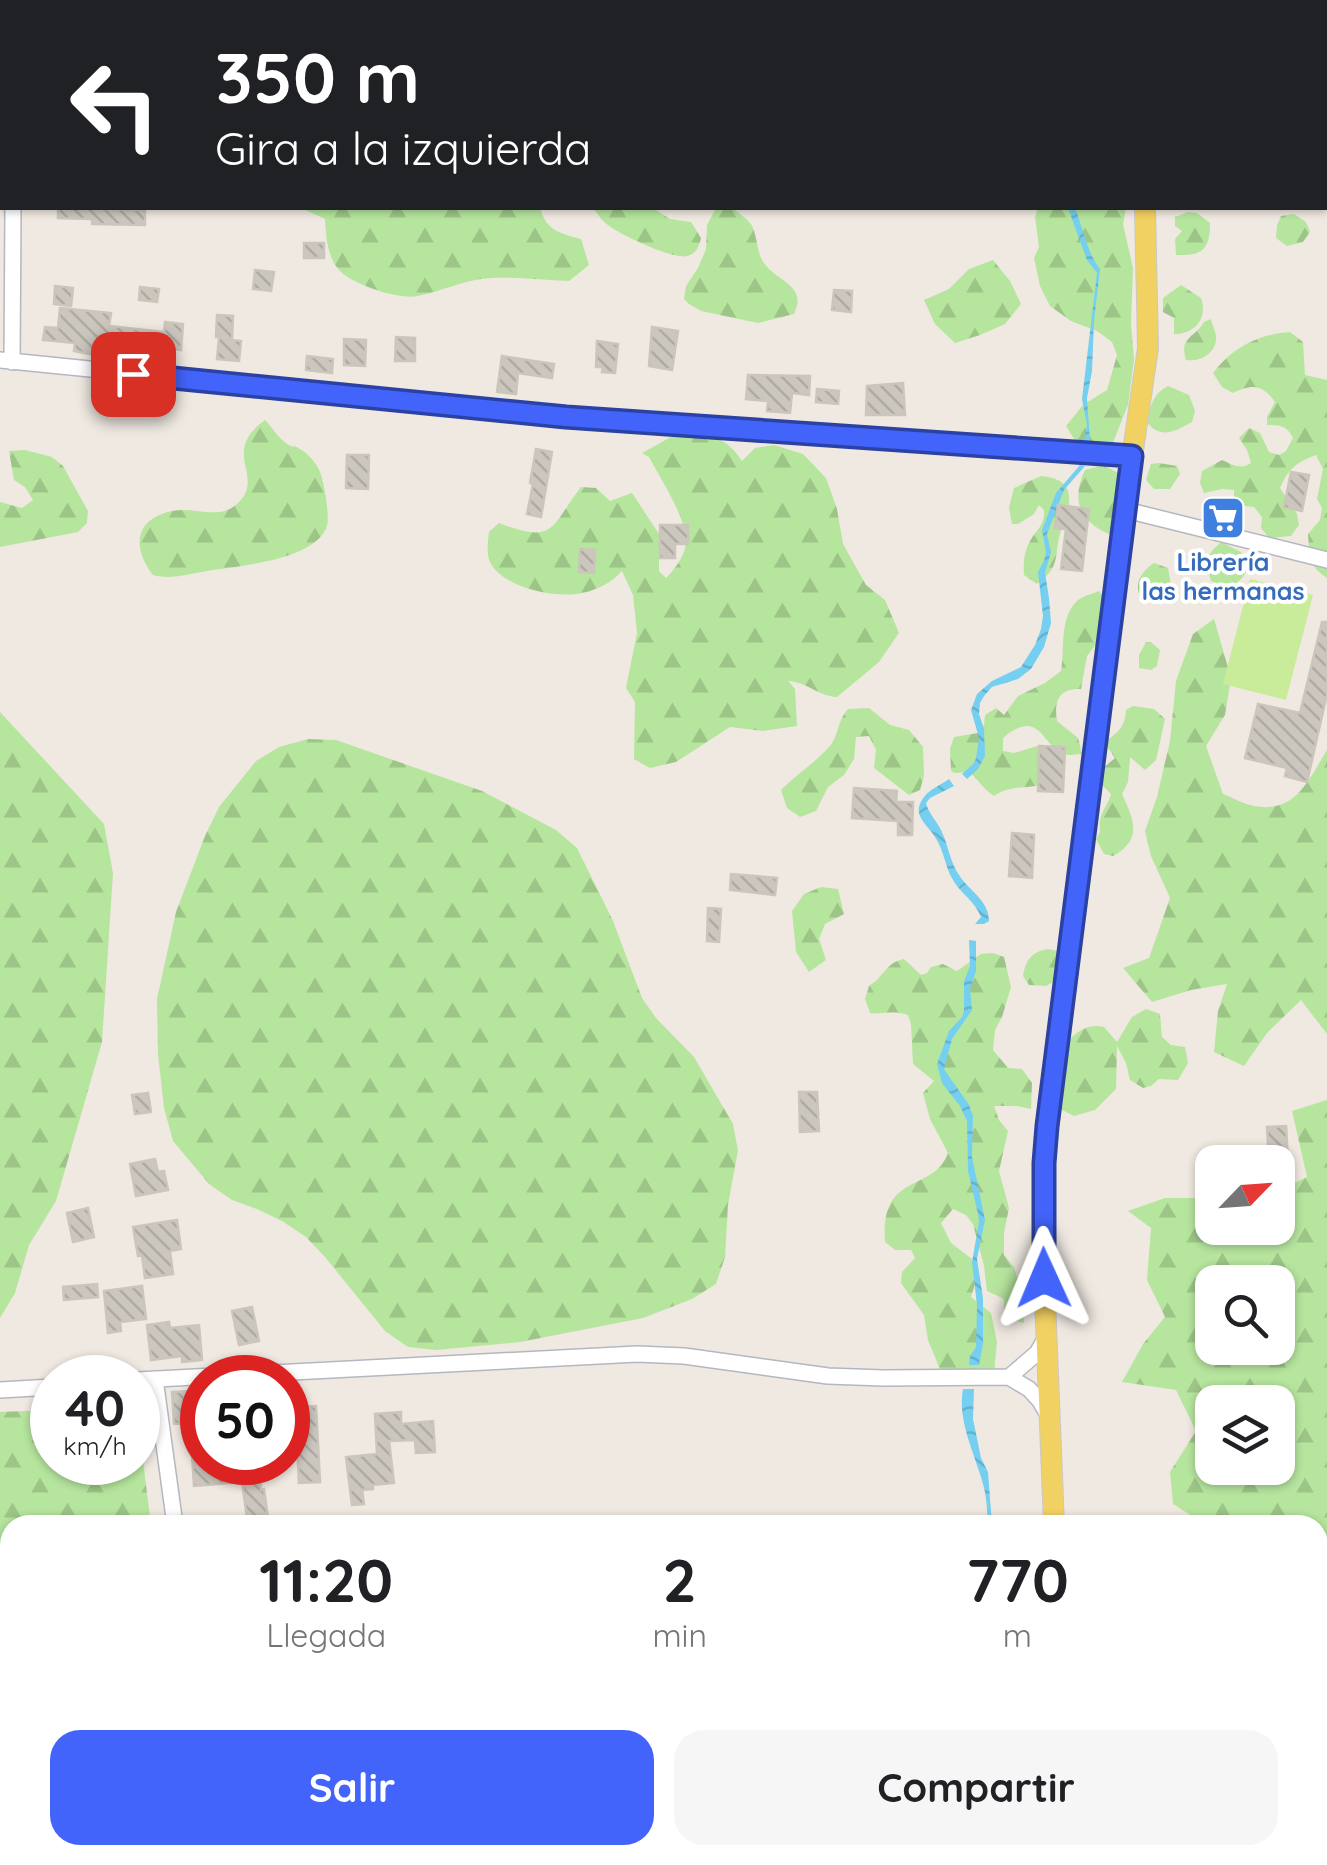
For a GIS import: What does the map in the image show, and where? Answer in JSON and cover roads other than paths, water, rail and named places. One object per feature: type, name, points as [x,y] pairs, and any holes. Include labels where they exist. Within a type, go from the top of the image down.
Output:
[{"type":"main road","points":[[1054,1515],[1043,1249],[1047,1126],[1148,348],[1145,210]]},
{"type":"street","points":[[13,210],[6,361],[566,417],[1132,456]]},
{"type":"street","points":[[1126,510],[1327,560]]},
{"type":"street","points":[[1009,1376],[1037,1353],[1046,1336]]},
{"type":"street","points":[[160,1379],[637,1354],[684,1356],[828,1376],[1009,1376],[1029,1389],[1050,1418]]},
{"type":"street","points":[[0,1390],[30,1388]]},
{"type":"street","points":[[160,1417],[173,1515]]},
{"type":"water","points":[[1069,210],[1076,210],[1088,248],[1100,269],[1087,398],[1090,441],[1084,441],[1087,425],[1082,399],[1097,273],[1087,260]]},
{"type":"water","points":[[1080,465],[1085,466],[1064,490],[1047,534],[1051,552],[1045,573],[1051,623],[1044,647],[1031,669],[1018,679],[992,687],[984,696],[979,714],[985,756],[967,779],[962,774],[974,763],[979,738],[971,710],[977,694],[992,681],[1021,667],[1035,645],[1043,616],[1038,572],[1046,552],[1042,530],[1056,493]]},
{"type":"water","points":[[949,779],[954,786],[926,803],[956,870],[986,907],[989,921],[984,924],[975,924],[981,917],[978,911],[953,880],[938,842],[919,813],[926,795]]},
{"type":"water","points":[[969,940],[976,941],[976,971],[970,989],[972,1010],[952,1039],[944,1069],[973,1116],[972,1157],[985,1220],[977,1259],[983,1298],[979,1365],[969,1365],[976,1347],[972,1262],[979,1222],[968,1171],[967,1121],[942,1083],[937,1064],[949,1031],[964,1011]]},
{"type":"water","points":[[963,1389],[974,1389],[973,1419],[988,1472],[991,1515],[987,1515],[962,1401]]},
{"type":"place","name":"Librería las hermanas","points":[[1223,518]]}]
